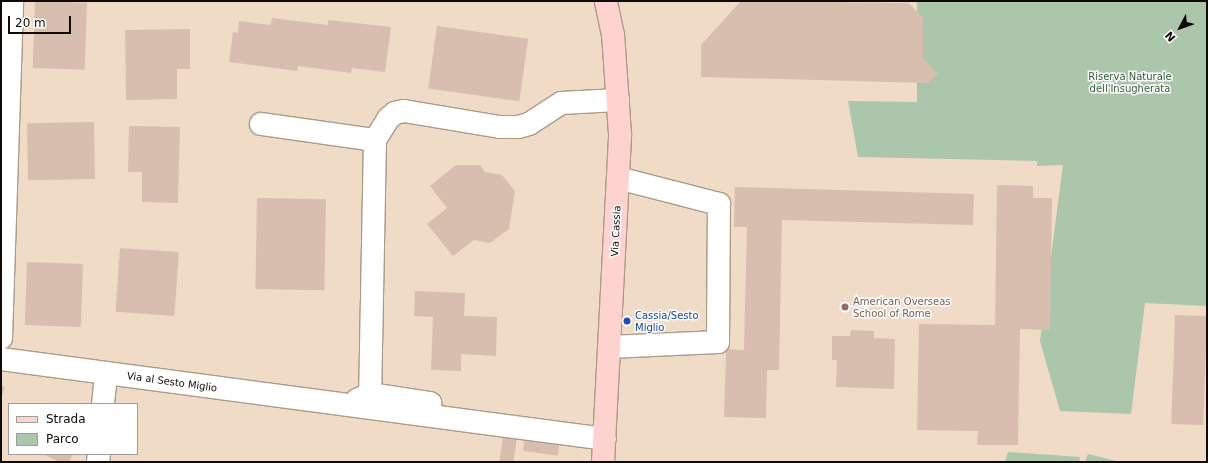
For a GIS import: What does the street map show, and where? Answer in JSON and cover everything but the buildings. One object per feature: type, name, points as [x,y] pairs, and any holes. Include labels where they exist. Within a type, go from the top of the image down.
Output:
[{"type":"main road","name":"Via Cassia","points":[[603,462],[620,134],[613,35],[606,1]]},
{"type":"street","points":[[1,338],[12,1]]},
{"type":"street","points":[[343,406],[370,394],[375,140],[389,118],[395,113],[404,111],[500,127],[518,127],[529,124],[562,103],[618,100]]},
{"type":"street","points":[[261,124],[375,140]]},
{"type":"street","points":[[610,347],[718,342],[719,204],[618,178]]},
{"type":"street","name":"Via al Sesto Miglio","points":[[1,359],[506,428],[605,440]]},
{"type":"street","points":[[103,403],[106,373]]},
{"type":"street","name":"Via al Sesto Miglio","points":[[370,394],[470,409],[506,428]]},
{"type":"green space","name":"Riserva Naturale dell'Insugherata","points":[[917,1],[1207,1],[1207,306],[1145,303],[1131,414],[1060,411],[1040,341],[1063,165],[1037,166],[1037,161],[858,157],[848,101],[917,102]]},
{"type":"green space","points":[[1008,452],[1080,457],[1079,462],[1005,462]]},
{"type":"green space","points":[[1088,454],[1120,462],[1085,462]]},
{"type":"place","name":"American Overseas School of Rome","points":[[845,307]]},
{"type":"place","name":"Cassia/Sesto Miglio","points":[[627,321]]}]
